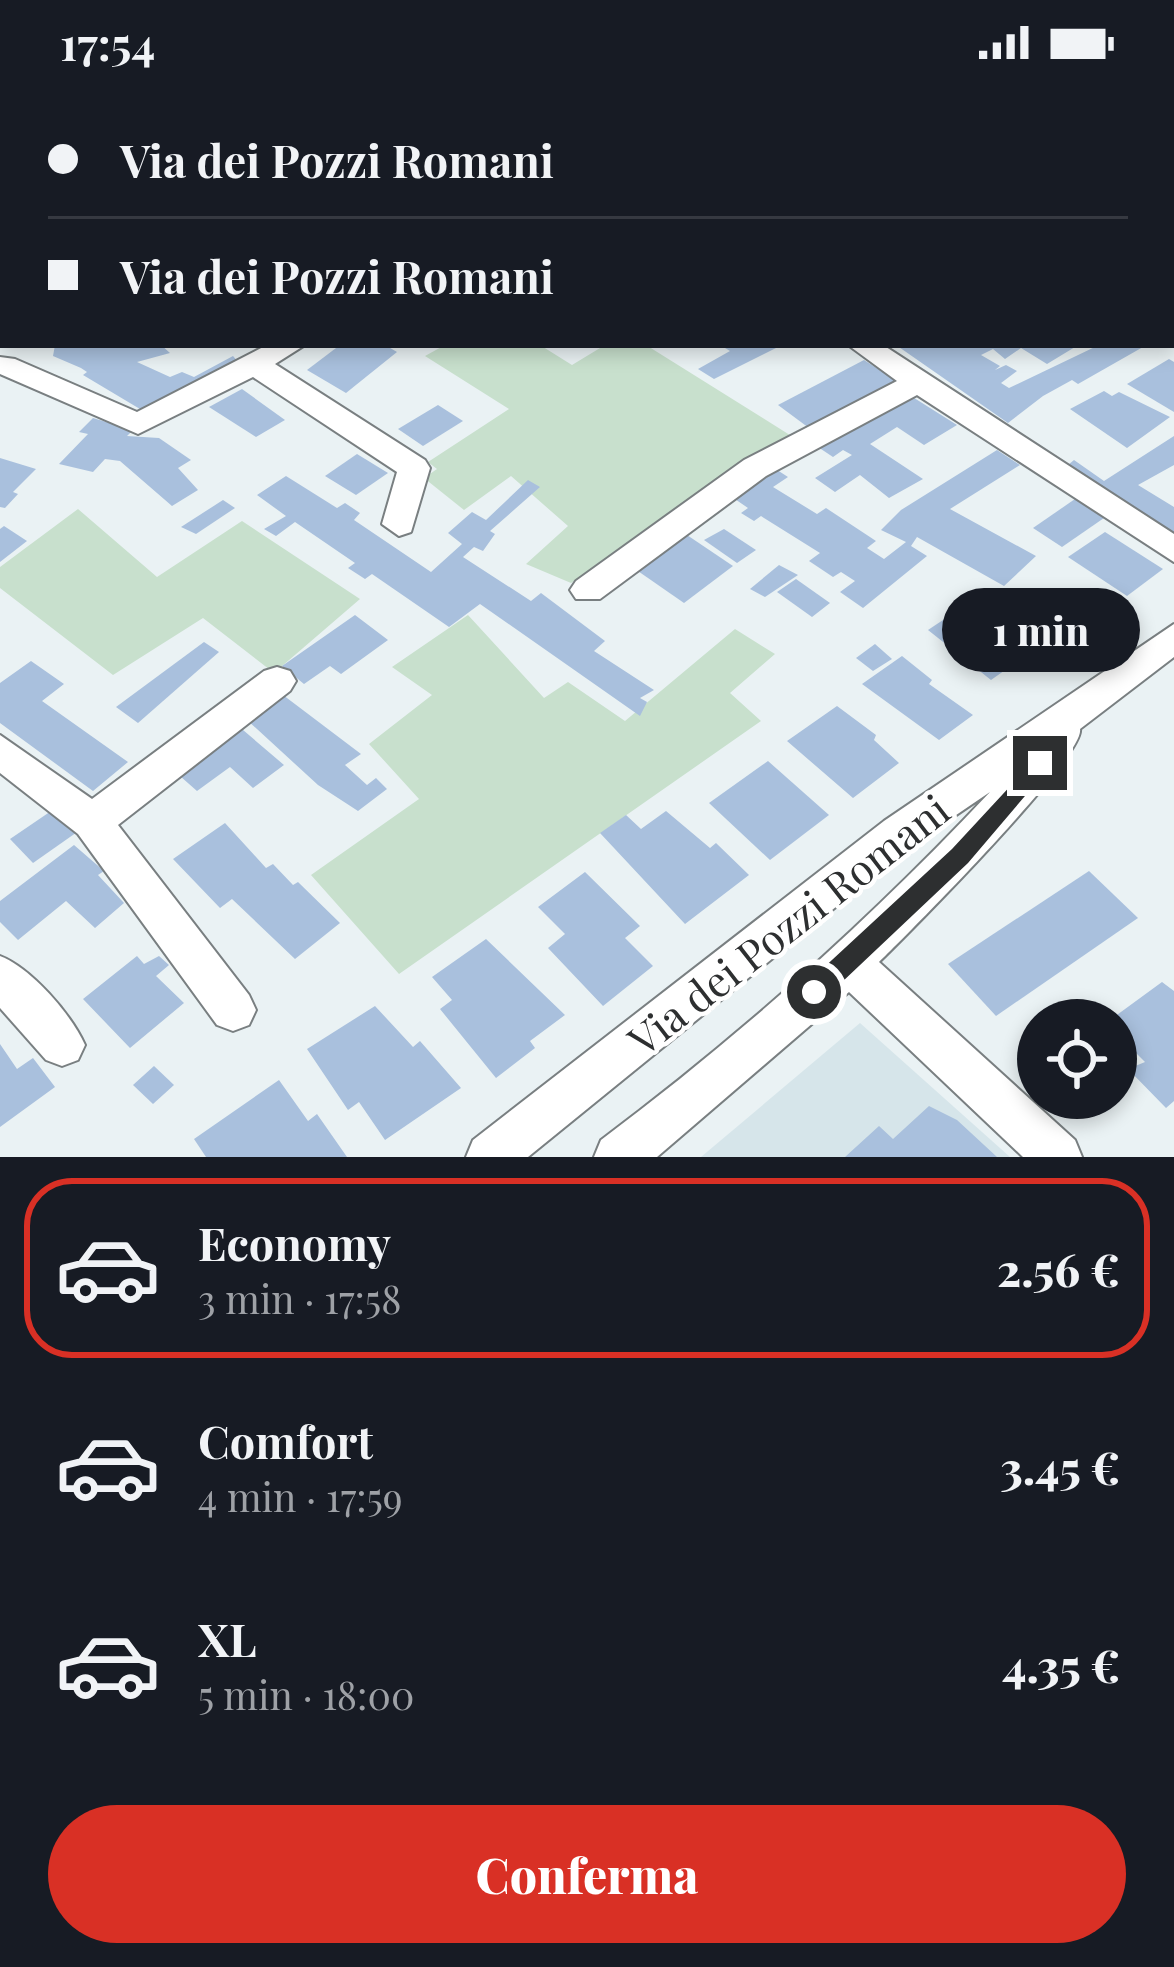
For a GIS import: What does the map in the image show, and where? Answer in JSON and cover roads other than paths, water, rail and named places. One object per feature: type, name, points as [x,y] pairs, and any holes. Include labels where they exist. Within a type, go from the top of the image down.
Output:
[{"type":"street","points":[[8,360],[139,424],[284,348]]},
{"type":"street","points":[[867,348],[1174,550]]},
{"type":"street","points":[[254,364],[414,468],[399,524]]},
{"type":"street","points":[[588,590],[754,468],[918,382]]},
{"type":"street","name":"Via dei Pozzi Romani","points":[[490,1157],[898,832],[1094,700],[1174,637]]},
{"type":"street","points":[[92,822],[277,681]]},
{"type":"street","name":"Via dei Pozzi Romani","points":[[618,1157],[849,963],[960,856],[1094,700]]},
{"type":"street","points":[[0,751],[92,822],[233,1010]]},
{"type":"street","name":"Via dei Pozzi Romani","points":[[849,963],[1058,1157]]},
{"type":"street","points":[[0,976],[62,1046]]}]
